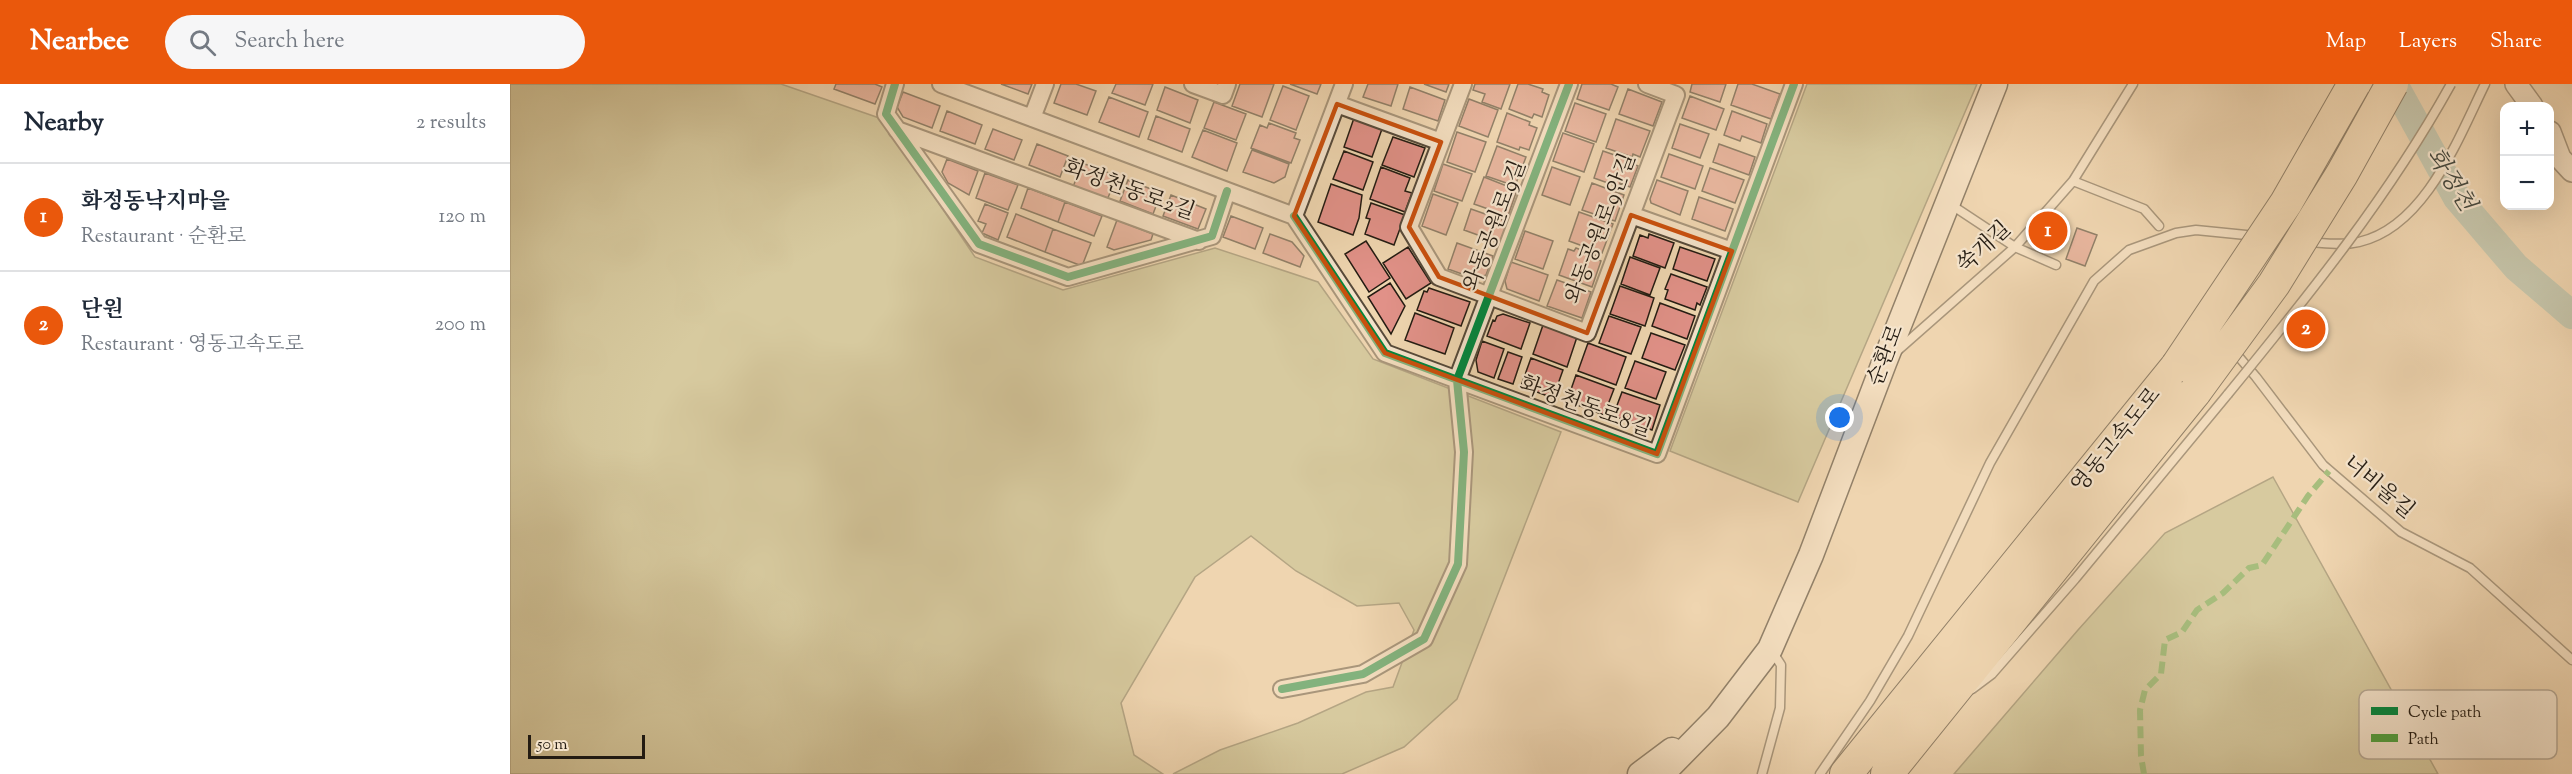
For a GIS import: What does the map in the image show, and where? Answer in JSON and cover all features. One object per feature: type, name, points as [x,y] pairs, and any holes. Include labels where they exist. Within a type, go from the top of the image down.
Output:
[{"type":"highway","name":"영동고속도로","points":[[1887,774],[1929,722],[2186,379],[2354,84]]},
{"type":"highway","name":"영동고속도로","points":[[1837,769],[2274,284],[2342,174],[2392,84]]},
{"type":"main road","name":"순환로","points":[[1662,774],[1718,717],[1770,649],[1811,555],[1884,363],[1995,84]]},
{"type":"main road","name":"순환로","points":[[1640,774],[1718,717]]},
{"type":"street","name":"화정천동로2길","points":[[895,84],[886,114],[979,244],[1068,276],[1199,241]]},
{"type":"street","name":"화정천동로2길","points":[[941,84],[1294,216]]},
{"type":"street","points":[[1032,118],[1045,84]]},
{"type":"street","points":[[1193,84],[1223,95],[1227,84]]},
{"type":"street","points":[[1294,216],[1344,84]]},
{"type":"street","name":"와동공원로9안길","points":[[1463,84],[1409,227],[1439,277],[1587,333],[1676,95],[1647,84]]},
{"type":"street","name":"와동공원로9길","points":[[1457,380],[1569,84]]},
{"type":"street","name":"화정천동로8길","points":[[1294,216],[1385,353],[1657,454],[1794,84]]},
{"type":"street","points":[[2516,84],[2529,102]]},
{"type":"street","points":[[1337,104],[1441,142]]},
{"type":"street","name":"화정천동로2길","points":[[897,130],[1199,241]]},
{"type":"street","points":[[2559,140],[2560,158],[2572,171]]},
{"type":"street","points":[[1199,241],[1212,236],[1227,191]]},
{"type":"street","points":[[1631,215],[1732,251]]},
{"type":"street","points":[[1282,689],[1363,674],[1424,639],[1458,564],[1464,452],[1457,380]]},
{"type":"lane","name":"쑥개길","points":[[1884,363],[2014,247],[2073,181],[2133,84]]},
{"type":"lane","points":[[1929,722],[1992,674],[2075,579],[2228,393],[2333,264],[2377,201],[2451,84]]},
{"type":"lane","points":[[2293,240],[2335,244],[2360,242],[2395,227],[2411,212],[2430,188],[2485,84]]},
{"type":"lane","points":[[2073,181],[2145,208],[2159,226]]},
{"type":"lane","points":[[1947,202],[2014,247],[2056,265]]},
{"type":"lane","points":[[1820,774],[1837,769],[1870,701],[1908,636],[1990,463],[2094,281],[2129,250],[2176,233],[2196,230],[2271,238]]},
{"type":"lane","points":[[2203,316],[2210,325]]},
{"type":"lane","name":"너비울길","points":[[2226,342],[2256,377],[2323,465],[2401,532],[2470,568],[2572,660]]},
{"type":"lane","points":[[1762,774],[1780,708],[1781,665],[1770,649]]},
{"type":"highlighted area","points":[[1337,104],[1441,142],[1409,227],[1439,277],[1587,333],[1631,215],[1732,251],[1657,454],[1385,353],[1294,216]]},
{"type":"green space","points":[[510,84],[781,84],[882,119],[975,257],[1063,290],[1215,248],[1318,282],[1373,359],[1561,432],[1457,699],[1404,747],[1342,774],[1173,774],[1220,750],[1298,723],[1366,692],[1393,687],[1414,630],[1399,603],[1357,606],[1296,571],[1251,536],[1195,577],[1121,703],[1134,755],[1163,774],[510,774]]},
{"type":"green space","points":[[1807,84],[1977,84],[1798,502],[1670,451]]},
{"type":"green space","points":[[2273,477],[2391,690],[2359,690],[2359,759],[2430,759],[2438,774],[1954,774],[2165,533]]},
{"type":"building","points":[[836,84],[875,84],[882,87],[875,104],[834,89]]},
{"type":"building","points":[[1001,84],[1032,84],[1028,94]]},
{"type":"building","points":[[1061,84],[1076,84],[1096,91],[1087,115],[1054,103]]},
{"type":"building","points":[[1116,84],[1153,84],[1145,105],[1112,93]]},
{"type":"building","points":[[1240,84],[1274,84],[1262,117],[1232,106]]},
{"type":"building","points":[[1290,84],[1321,84],[1317,94]]},
{"type":"building","points":[[1368,84],[1398,84],[1391,106],[1363,97]]},
{"type":"building","points":[[1424,84],[1449,84],[1446,92]]},
{"type":"building","points":[[1475,84],[1510,84],[1501,109],[1482,102],[1485,94],[1473,90]]},
{"type":"building","points":[[1518,84],[1528,84],[1543,89],[1542,92],[1549,95],[1542,117],[1534,114],[1532,118],[1509,109]]},
{"type":"building","points":[[1582,84],[1611,84],[1618,87],[1609,110],[1577,99]]},
{"type":"building","points":[[1692,84],[1726,84],[1720,102],[1690,92]]},
{"type":"building","points":[[1738,84],[1752,84],[1780,94],[1771,119],[1731,105]]},
{"type":"building","points":[[1283,86],[1309,96],[1296,130],[1270,120]]},
{"type":"building","points":[[1165,87],[1198,100],[1190,123],[1157,110]]},
{"type":"building","points":[[1410,87],[1445,100],[1438,121],[1403,109]]},
{"type":"building","points":[[1628,89],[1662,102],[1653,126],[1619,114]]},
{"type":"building","points":[[903,92],[940,106],[932,128],[903,117],[897,107]]},
{"type":"building","points":[[1690,96],[1724,109],[1716,130],[1682,118]]},
{"type":"building","points":[[1109,97],[1148,112],[1139,137],[1099,122]]},
{"type":"building","points":[[1469,99],[1498,110],[1488,137],[1459,126]]},
{"type":"building","points":[[1214,102],[1246,114],[1236,140],[1204,128]]},
{"type":"building","points":[[1575,103],[1606,114],[1596,142],[1565,131]]},
{"type":"building","points":[[947,111],[982,125],[975,144],[940,131]]},
{"type":"building","points":[[1732,111],[1767,124],[1761,143],[1742,136],[1740,141],[1724,135]]},
{"type":"building","points":[[1507,113],[1530,122],[1529,125],[1537,128],[1529,150],[1520,147],[1519,150],[1497,142]]},
{"type":"building","points":[[1156,116],[1190,129],[1182,152],[1148,139]]},
{"type":"building","points":[[1354,118],[1382,129],[1372,157],[1344,147]]},
{"type":"building","points":[[1616,119],[1650,131],[1640,157],[1633,154],[1632,157],[1606,148]]},
{"type":"building","points":[[1269,123],[1296,133],[1294,138],[1300,140],[1291,163],[1251,148],[1260,125],[1267,128]]},
{"type":"building","points":[[1680,124],[1709,134],[1700,158],[1672,148]]},
{"type":"building","points":[[993,129],[1022,140],[1014,160],[985,149]]},
{"type":"building","points":[[1203,130],[1237,143],[1227,171],[1192,157]]},
{"type":"building","points":[[1457,132],[1486,142],[1475,172],[1447,162]]},
{"type":"building","points":[[1563,133],[1594,144],[1584,172],[1553,161]]},
{"type":"building","points":[[1393,137],[1425,148],[1414,177],[1382,165]]},
{"type":"building","points":[[1037,144],[1068,156],[1060,177],[1029,165]]},
{"type":"building","points":[[1719,144],[1755,157],[1749,175],[1713,162]]},
{"type":"building","points":[[1497,146],[1526,157],[1515,186],[1486,176]]},
{"type":"building","points":[[1252,150],[1289,164],[1285,177],[1274,183],[1243,172]]},
{"type":"building","points":[[1344,151],[1373,162],[1363,190],[1333,179]]},
{"type":"building","points":[[1603,151],[1629,160],[1628,162],[1638,166],[1630,187],[1620,183],[1619,187],[1594,178]]},
{"type":"building","points":[[1669,154],[1703,166],[1695,189],[1661,177]]},
{"type":"building","points":[[947,159],[978,171],[969,195],[948,183],[942,172]]},
{"type":"building","points":[[1082,163],[1117,176],[1107,200],[1073,187]]},
{"type":"building","points":[[1443,164],[1472,174],[1462,201],[1434,191]]},
{"type":"building","points":[[1381,167],[1410,178],[1405,191],[1412,193],[1405,212],[1370,199]]},
{"type":"building","points":[[1552,167],[1580,177],[1570,205],[1542,195]]},
{"type":"building","points":[[1710,168],[1744,180],[1735,203],[1702,191]]},
{"type":"building","points":[[985,173],[1018,185],[1008,210],[976,198]]},
{"type":"building","points":[[1484,177],[1517,190],[1508,216],[1474,204]]},
{"type":"building","points":[[1128,180],[1161,193],[1153,214],[1120,201]]},
{"type":"building","points":[[1657,180],[1688,191],[1680,215],[1651,203],[1650,199]]},
{"type":"building","points":[[1592,183],[1624,195],[1615,221],[1582,210]]},
{"type":"building","points":[[1331,184],[1362,195],[1359,218],[1353,235],[1318,222]]},
{"type":"building","points":[[1028,188],[1065,202],[1058,222],[1021,208]]},
{"type":"building","points":[[1433,194],[1458,203],[1446,235],[1422,226]]},
{"type":"building","points":[[1171,195],[1206,209],[1198,229],[1163,216]]},
{"type":"building","points":[[1699,197],[1733,209],[1725,231],[1692,219]]},
{"type":"building","points":[[1065,202],[1102,216],[1094,236],[1058,222]]},
{"type":"building","points":[[1371,203],[1405,215],[1394,245],[1365,234],[1370,219],[1366,218]]},
{"type":"building","points":[[985,204],[1008,213],[998,240],[982,233],[986,224],[978,221]]},
{"type":"building","points":[[1471,209],[1508,222],[1500,243],[1464,230]]},
{"type":"building","points":[[1579,212],[1613,224],[1602,253],[1569,241]]},
{"type":"building","points":[[1016,214],[1053,229],[1045,252],[1007,237]]},
{"type":"building","points":[[1231,216],[1263,228],[1255,249],[1223,237]]},
{"type":"building","points":[[1117,220],[1153,234],[1151,240],[1114,250],[1107,247]]},
{"type":"building","points":[[2077,228],[2097,235],[2085,266],[2066,259]]},
{"type":"building","points":[[1053,229],[1091,243],[1082,266],[1045,252]]},
{"type":"building","points":[[1525,231],[1553,241],[1543,269],[1515,259]]},
{"type":"building","points":[[1270,234],[1292,242],[1304,256],[1300,267],[1263,253]]},
{"type":"building","points":[[1649,234],[1674,243],[1665,268],[1633,256],[1640,235],[1648,238]]},
{"type":"building","points":[[1366,241],[1390,278],[1369,292],[1345,254]]},
{"type":"building","points":[[1457,243],[1493,256],[1486,275],[1476,279],[1448,269]]},
{"type":"building","points":[[1408,247],[1431,283],[1406,299],[1383,263]]},
{"type":"building","points":[[1680,247],[1715,259],[1707,281],[1673,269]]},
{"type":"building","points":[[1576,248],[1597,256],[1596,259],[1601,261],[1592,287],[1559,275],[1568,249],[1574,251]]},
{"type":"building","points":[[1630,257],[1660,268],[1650,295],[1621,284]]},
{"type":"building","points":[[1511,262],[1548,275],[1539,301],[1507,289],[1505,281]]},
{"type":"building","points":[[1671,274],[1707,287],[1700,305],[1697,303],[1695,310],[1665,299],[1668,290],[1665,289]]},
{"type":"building","points":[[1557,280],[1591,292],[1582,318],[1547,306]]},
{"type":"building","points":[[1390,283],[1405,306],[1391,334],[1368,297]]},
{"type":"building","points":[[1620,286],[1654,298],[1645,326],[1610,314]]},
{"type":"building","points":[[1429,288],[1470,302],[1461,326],[1417,310],[1424,291],[1427,292]]},
{"type":"building","points":[[1660,303],[1695,316],[1687,339],[1652,326]]},
{"type":"building","points":[[1415,313],[1454,328],[1445,354],[1405,340]]},
{"type":"building","points":[[1503,314],[1530,323],[1521,349],[1487,336],[1493,320],[1495,321],[1497,316]]},
{"type":"building","points":[[1609,316],[1641,327],[1631,354],[1599,343]]},
{"type":"building","points":[[1543,325],[1577,337],[1567,367],[1533,354]]},
{"type":"building","points":[[1651,333],[1685,345],[1675,370],[1642,358]]},
{"type":"building","points":[[1482,341],[1504,349],[1494,378],[1478,372],[1476,360]]},
{"type":"building","points":[[1588,343],[1626,357],[1616,385],[1578,371]]},
{"type":"building","points":[[1508,352],[1522,357],[1513,384],[1498,379]]},
{"type":"building","points":[[1531,358],[1563,370],[1553,398],[1521,386]]},
{"type":"building","points":[[1635,361],[1666,372],[1656,399],[1625,388]]},
{"type":"building","points":[[1576,375],[1614,389],[1604,415],[1567,401]]},
{"type":"building","points":[[1622,392],[1660,405],[1652,430],[1613,416]]},
{"type":"waterway","name":"화정천","points":[[2394,84],[2457,198],[2516,267],[2572,315]]},
{"type":"marked path","points":[[2144,774],[2141,756],[2140,710],[2145,690],[2161,674],[2165,640],[2182,632],[2197,610],[2223,593],[2249,568],[2262,565],[2308,496],[2329,471]]},
{"type":"cycle path","points":[[895,84],[886,114],[979,244],[1068,277],[1212,236],[1227,191]]},
{"type":"cycle path","points":[[1282,689],[1363,674],[1424,639],[1458,564],[1464,452],[1457,380],[1569,84]]},
{"type":"cycle path","points":[[1294,216],[1385,353],[1657,454],[1794,84]]},
{"type":"place","name":"화정동낙지마을","points":[[2048,231]]},
{"type":"place","name":"단원","points":[[2306,329]]}]
